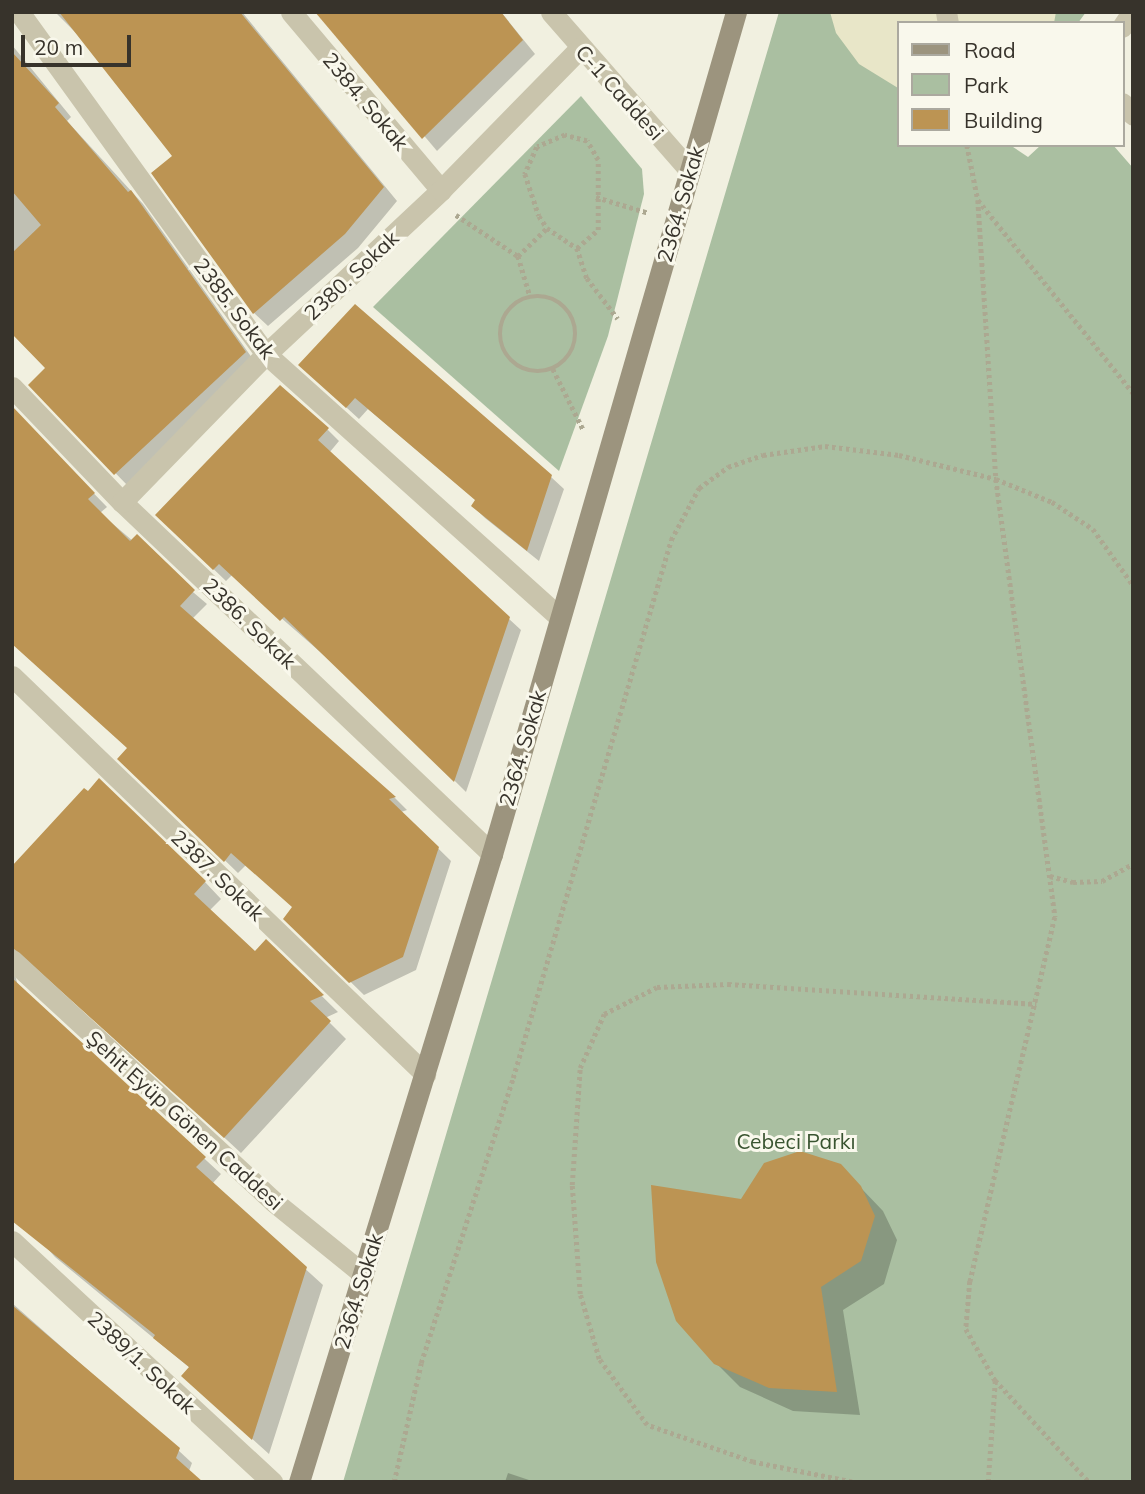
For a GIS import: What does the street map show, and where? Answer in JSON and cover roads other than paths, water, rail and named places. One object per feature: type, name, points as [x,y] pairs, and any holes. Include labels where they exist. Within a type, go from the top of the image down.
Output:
[{"type":"street","name":"2385. Sokak","points":[[19,12],[266,354],[560,618]]},
{"type":"street","name":"2384. Sokak","points":[[291,12],[437,194]]},
{"type":"street","name":"C-1 Caddesi","points":[[551,12],[690,171]]},
{"type":"street","name":"2364. Sokak","points":[[299,1482],[492,854],[736,12]]},
{"type":"street","name":"2380. Sokak","points":[[122,502],[266,354],[437,194],[580,48]]},
{"type":"street","name":"2386. Sokak","points":[[12,387],[122,502],[492,854]]},
{"type":"street","name":"2387. Sokak","points":[[12,676],[425,1074]]},
{"type":"street","name":"Şehit Eyüp Gönen Caddesi","points":[[12,960],[273,1201],[363,1274]]},
{"type":"street","name":"2389/1. Sokak","points":[[12,1241],[272,1482]]},
{"type":"park label","name":"Cebeci Parkı","points":[[796,1141]]}]
